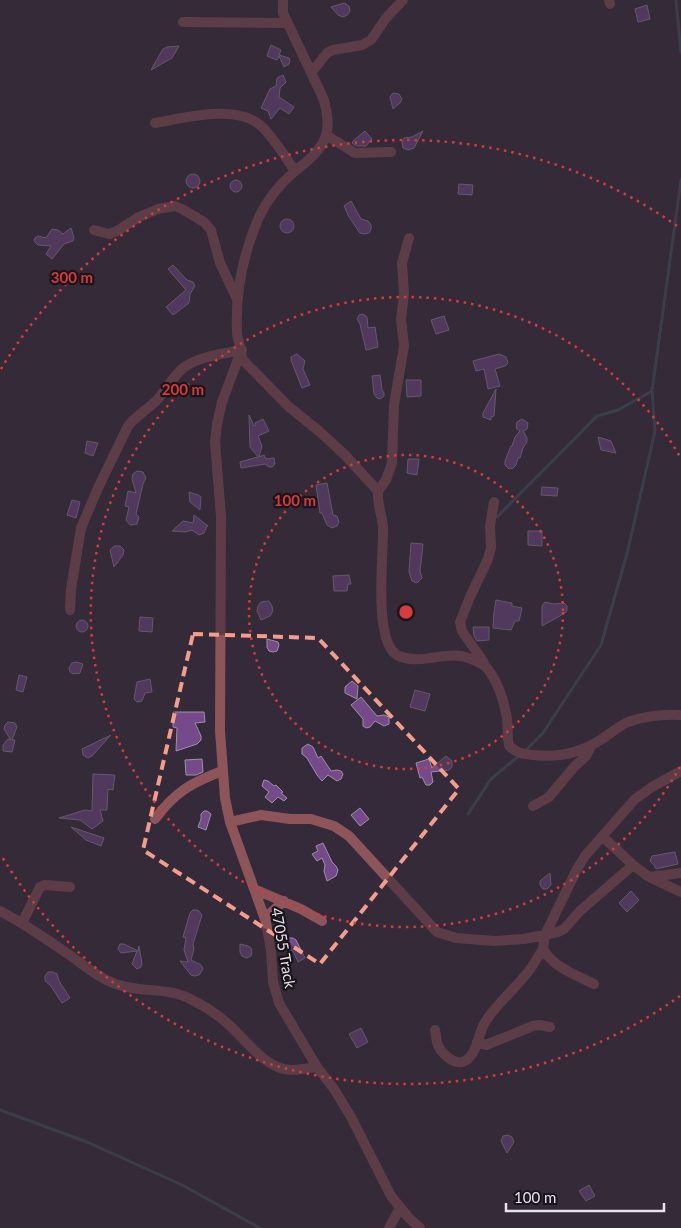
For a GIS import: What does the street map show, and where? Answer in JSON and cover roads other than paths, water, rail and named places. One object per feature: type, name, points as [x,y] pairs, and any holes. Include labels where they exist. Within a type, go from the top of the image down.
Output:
[{"type":"street","points":[[283,0],[283,13],[312,72],[327,111],[326,135],[325,140],[305,164],[295,171],[269,199],[259,216],[242,266],[238,300],[237,336],[242,350],[242,359],[251,370],[288,406],[344,454],[378,491]]},
{"type":"street","points":[[312,72],[327,53],[333,50],[362,45],[371,40],[391,11],[402,0]]},
{"type":"street","points":[[183,22],[287,23]]},
{"type":"street","points":[[155,123],[203,114],[233,115],[252,120],[261,126],[295,171]]},
{"type":"street","points":[[326,135],[355,153],[392,152]]},
{"type":"street","points":[[94,230],[109,234],[117,231],[139,216],[158,209],[175,206],[182,209],[204,222],[211,230],[220,263],[238,300]]},
{"type":"street","points":[[408,238],[402,263],[404,294],[401,319],[404,346],[394,405],[392,464],[384,484],[378,491],[377,502],[383,526],[380,579],[382,612],[393,652],[397,655],[425,659],[457,654],[468,657],[485,666],[492,674],[499,689],[506,717],[508,741],[512,749],[528,754],[551,756],[575,752],[591,746],[625,723],[657,716],[681,715]]},
{"type":"street","points":[[70,610],[71,589],[81,528],[128,426],[157,399],[175,377],[188,365],[217,355],[242,350]]},
{"type":"street","name":"47055 Track","points":[[242,350],[222,402],[215,442],[221,516],[220,697],[222,771],[225,798],[230,822],[265,918],[276,995],[317,1067],[334,1089],[351,1117],[392,1196],[400,1208],[420,1228]]},
{"type":"street","points":[[485,666],[484,661],[462,631],[460,622],[488,559],[491,548],[490,526],[494,502]]},
{"type":"street","points":[[533,806],[549,797],[574,767],[586,756],[591,746]]},
{"type":"street","points":[[155,820],[174,796],[202,779],[222,771]]},
{"type":"street","points":[[435,1030],[438,1046],[443,1053],[455,1062],[467,1060],[474,1050],[488,1018],[530,969],[542,949],[545,935],[585,856],[641,793],[681,771]]},
{"type":"street","points":[[230,822],[261,815],[290,819],[311,819],[334,826],[349,836],[437,932],[448,937],[494,941],[562,931],[580,911],[633,865]]},
{"type":"street","points":[[602,836],[649,877],[681,892]]},
{"type":"street","points":[[649,877],[681,873]]},
{"type":"street","points":[[22,923],[40,886],[70,888]]},
{"type":"street","points":[[254,890],[284,902],[322,921]]},
{"type":"street","points":[[265,918],[284,902]]},
{"type":"street","points":[[0,911],[22,923],[101,976],[119,985],[133,989],[158,990],[177,994],[196,1002],[228,1024],[253,1049],[276,1066],[294,1071],[317,1067]]},
{"type":"street","points":[[542,949],[550,960],[558,966],[594,984]]},
{"type":"street","points":[[477,1042],[486,1045],[533,1026],[539,1025],[550,1028]]},
{"type":"street","points":[[389,1228],[400,1208]]},
{"type":"waterway","points":[[676,0],[681,52]]},
{"type":"waterway","points":[[525,751],[543,733],[601,645],[627,554],[655,431],[652,391],[681,180]]},
{"type":"waterway","points":[[497,517],[597,416],[618,410],[652,391]]},
{"type":"waterway","points":[[468,814],[491,779],[520,755]]},
{"type":"waterway","points":[[0,1110],[87,1142],[182,1185],[260,1228]]}]
